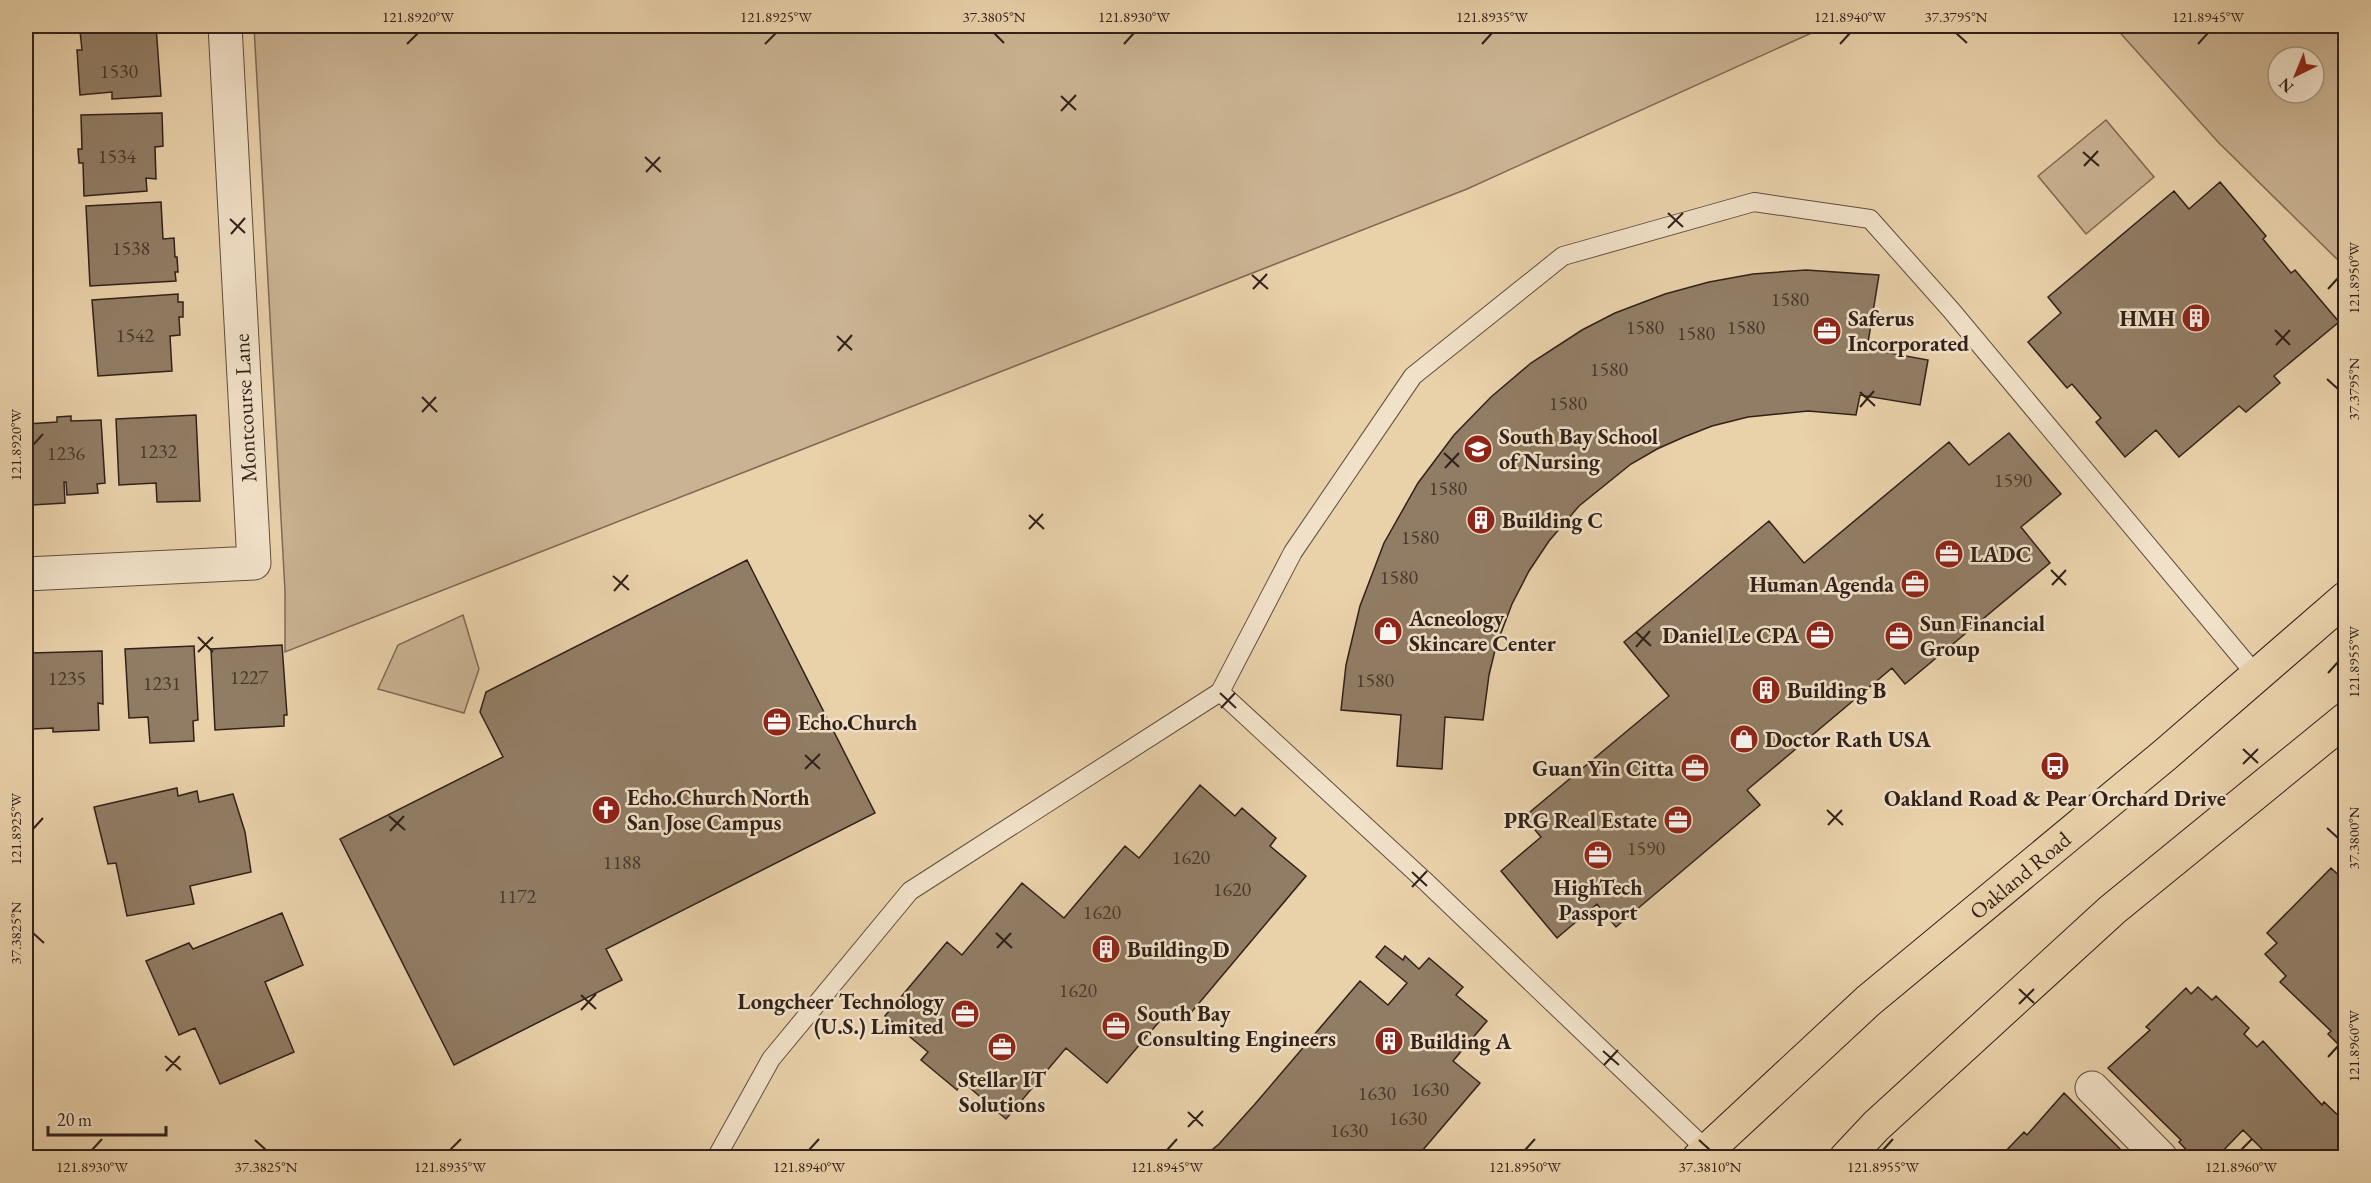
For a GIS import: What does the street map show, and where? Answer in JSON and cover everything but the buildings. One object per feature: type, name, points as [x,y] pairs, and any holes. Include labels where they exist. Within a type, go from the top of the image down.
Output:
[{"type":"main road","name":"Oakland Road","points":[[1706,1155],[1868,1001],[2166,754],[2346,598]]},
{"type":"main road","points":[[1846,1158],[1876,1126],[2112,910],[2346,720]]},
{"type":"street","name":"Montcourse Lane","points":[[26,574],[254,563],[225,26]]},
{"type":"street","points":[[2092,1088],[2161,1158]]},
{"type":"lane","points":[[716,1158],[771,1059],[910,891],[1220,692],[1293,552],[1413,376],[1563,256],[1754,202],[1870,219],[1951,310],[2256,675]]},
{"type":"lane","points":[[1220,692],[1425,881],[1706,1155]]},
{"type":"shaded area","points":[[254,26],[1827,26],[1467,189],[285,652],[285,591]]},
{"type":"shaded area","points":[[2114,26],[2345,26],[2345,267],[2218,142]]},
{"type":"shaded area","points":[[2106,120],[2154,177],[2086,234],[2038,176]]},
{"type":"shaded area","points":[[463,615],[479,669],[464,713],[378,689],[398,645]]},
{"type":"place","name":"HMH","points":[[2196,318]]},
{"type":"place","name":"Saferus Incorporated","points":[[1827,331]]},
{"type":"place","name":"South Bay School of Nursing","points":[[1478,449]]},
{"type":"place","name":"Building C","points":[[1481,520]]},
{"type":"place","name":"LADC","points":[[1949,554]]},
{"type":"place","name":"Human Agenda","points":[[1915,584]]},
{"type":"place","name":"Acneology Skincare Center","points":[[1388,631]]},
{"type":"place","name":"Daniel Le CPA","points":[[1820,635]]},
{"type":"place","name":"Sun Financial Group","points":[[1899,636]]},
{"type":"place","name":"Building B","points":[[1766,690]]},
{"type":"place","name":"Echo.Church","points":[[777,722]]},
{"type":"place","name":"Doctor Rath USA","points":[[1744,739]]},
{"type":"place","name":"Oakland Road & Pear Orchard Drive","points":[[2055,766]]},
{"type":"place","name":"Guan Yin Citta","points":[[1695,768]]},
{"type":"place","name":"Echo.Church North San Jose Campus","points":[[606,810]]},
{"type":"place","name":"PRG Real Estate","points":[[1678,820]]},
{"type":"place","name":"HighTech Passport","points":[[1598,855]]},
{"type":"place","name":"Building D","points":[[1106,949]]},
{"type":"place","name":"Longcheer Technology (U.S.) Limited","points":[[965,1014]]},
{"type":"place","name":"South Bay Consulting Engineers","points":[[1116,1026]]},
{"type":"place","name":"Building A","points":[[1389,1041]]},
{"type":"place","name":"Stellar IT Solutions","points":[[1002,1047]]}]
